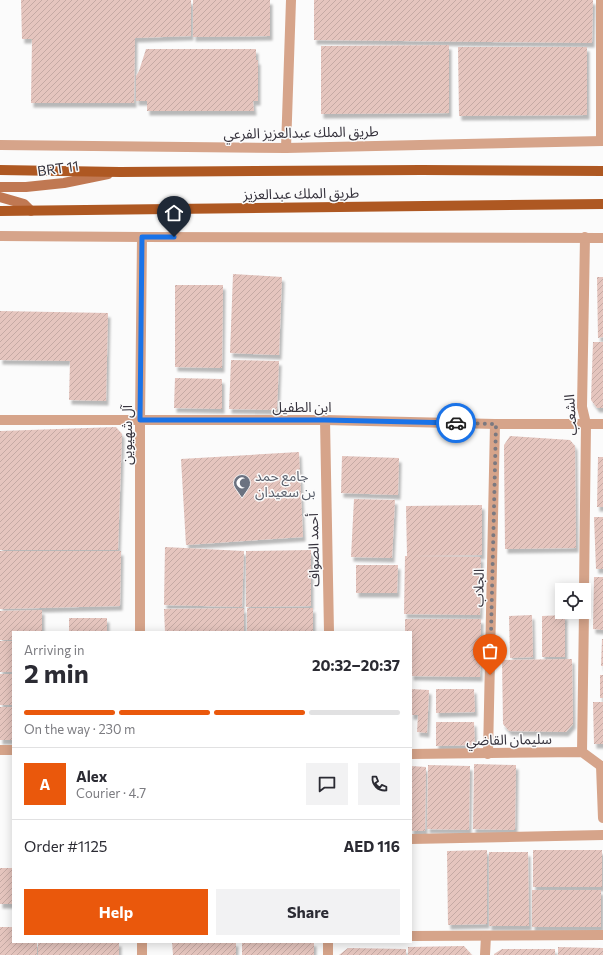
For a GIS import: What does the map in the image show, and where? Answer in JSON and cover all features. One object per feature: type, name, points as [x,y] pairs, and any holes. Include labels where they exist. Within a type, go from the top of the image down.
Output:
[{"type":"main road","name":"طريق الملك عبدالعزيز","points":[[0,170],[120,172],[421,170],[603,171]]},
{"type":"main road","name":"BRT 11","points":[[0,187],[26,187],[64,183],[120,172]]},
{"type":"main road","points":[[0,198],[24,204],[32,211]]},
{"type":"main road","name":"طريق الملك عبدالعزيز","points":[[0,211],[603,204]]},
{"type":"street","points":[[286,148],[291,0]]},
{"type":"street","points":[[601,0],[602,141]]},
{"type":"street","name":"طريق الملك عبدالعزيز الفرعي","points":[[0,145],[286,148],[602,141]]},
{"type":"street","points":[[0,236],[603,238]]},
{"type":"street","name":"آل شهيوين","points":[[140,631],[142,237]]},
{"type":"street","name":"الشعب","points":[[584,583],[586,424],[582,406],[585,237]]},
{"type":"street","name":"ابن الطفيل","points":[[0,420],[325,420],[496,424],[603,424]]},
{"type":"street","name":"أحمد الصواف","points":[[325,420],[329,631]]},
{"type":"street","name":"الجلاب","points":[[488,754],[496,424]]},
{"type":"street","points":[[584,619],[582,752],[602,766],[603,818]]},
{"type":"street","points":[[0,750],[12,750]]},
{"type":"street","name":"سليمان القاضي","points":[[412,754],[582,752]]},
{"type":"street","points":[[412,839],[603,834]]},
{"type":"street","points":[[412,936],[603,935]]},
{"type":"street","points":[[485,955],[486,936]]},
{"type":"street","points":[[142,943],[142,955]]},
{"type":"street","points":[[328,943],[328,955]]},
{"type":"building","points":[[21,0],[191,0],[191,36],[135,38],[134,103],[31,103],[32,39],[22,39]]},
{"type":"building","points":[[193,0],[270,0],[270,36],[193,37]]},
{"type":"building","points":[[314,0],[593,0],[592,43],[314,40]]},
{"type":"building","points":[[449,45],[449,113],[321,114],[321,46]]},
{"type":"building","points":[[458,47],[587,47],[587,115],[459,116]]},
{"type":"building","points":[[146,49],[256,49],[256,60],[258,60],[258,101],[253,101],[254,111],[147,111],[147,101],[136,101],[136,76]]},
{"type":"building","points":[[233,274],[282,277],[279,355],[230,353]]},
{"type":"building","points":[[597,277],[603,277],[603,337],[598,338]]},
{"type":"building","points":[[175,285],[223,285],[222,368],[175,367]]},
{"type":"building","points":[[0,311],[108,313],[106,401],[69,400],[70,361],[0,360]]},
{"type":"building","points":[[593,342],[603,342],[603,408],[597,408],[591,400]]},
{"type":"building","points":[[231,360],[279,361],[277,410],[229,409]]},
{"type":"building","points":[[175,378],[222,379],[222,409],[174,408]]},
{"type":"building","points":[[116,427],[122,434],[118,550],[0,550],[0,431]]},
{"type":"building","points":[[510,436],[570,440],[575,446],[576,548],[505,549],[504,445]]},
{"type":"building","name":"جامع حمد بن سعيدان","points":[[299,452],[303,537],[186,545],[181,459]]},
{"type":"building","points":[[342,456],[399,458],[398,495],[341,493]]},
{"type":"building","points":[[598,457],[603,457],[603,507],[597,507]]},
{"type":"building","points":[[354,499],[395,500],[392,558],[351,557]]},
{"type":"building","points":[[482,505],[482,555],[413,556],[481,557],[480,615],[404,614],[405,556],[407,556],[406,506]]},
{"type":"building","points":[[594,517],[603,517],[603,569],[596,569]]},
{"type":"building","points":[[165,547],[244,551],[242,607],[164,605]]},
{"type":"building","points":[[311,550],[311,606],[246,607],[246,551]]},
{"type":"building","points":[[0,551],[121,551],[120,606],[0,609]]},
{"type":"building","points":[[356,565],[398,565],[397,593],[356,593]]},
{"type":"building","points":[[594,577],[603,577],[603,630],[593,629]]},
{"type":"building","points":[[244,608],[244,631],[165,631],[164,609]]},
{"type":"building","points":[[247,608],[313,608],[313,631],[247,631]]},
{"type":"building","points":[[42,610],[42,631],[12,631],[12,640],[0,640],[0,611]]},
{"type":"building","points":[[532,615],[533,657],[510,658],[509,616]]},
{"type":"building","points":[[555,615],[555,619],[565,619],[565,657],[542,657],[542,616]]},
{"type":"building","points":[[69,618],[107,618],[107,631],[69,631]]},
{"type":"building","points":[[405,619],[481,619],[480,677],[412,676],[412,631],[405,631]]},
{"type":"building","points":[[602,639],[603,666],[601,666]]},
{"type":"building","points":[[0,641],[12,641],[12,672],[0,672]]},
{"type":"building","points":[[572,659],[573,724],[566,732],[509,731],[503,724],[502,660]]},
{"type":"building","points":[[0,674],[12,674],[12,705],[0,705]]},
{"type":"building","points":[[600,675],[603,675],[603,698],[600,698]]},
{"type":"building","points":[[412,689],[429,690],[427,733],[417,732],[418,715],[412,715]]},
{"type":"building","points":[[436,689],[474,689],[475,712],[436,713]]},
{"type":"building","points":[[593,702],[603,702],[603,744],[594,744]]},
{"type":"building","points":[[0,707],[12,707],[12,740],[0,740]]},
{"type":"building","points":[[436,722],[474,722],[475,745],[436,746]]},
{"type":"building","points":[[474,764],[516,765],[515,830],[473,829]]},
{"type":"building","points":[[428,765],[470,766],[469,830],[427,829]]},
{"type":"building","points":[[412,766],[426,767],[425,831],[412,831]]},
{"type":"building","points":[[487,850],[487,924],[448,925],[447,851]]},
{"type":"building","points":[[533,850],[602,850],[602,887],[533,887]]},
{"type":"building","points":[[489,852],[528,852],[529,926],[489,926]]},
{"type":"building","points":[[0,868],[12,868],[12,904],[0,904]]},
{"type":"building","points":[[532,890],[601,890],[601,927],[532,927]]},
{"type":"building","points":[[0,927],[12,927],[12,943],[37,943],[37,955],[0,955]]},
{"type":"building","points":[[38,943],[119,943],[119,955],[38,955]]},
{"type":"building","points":[[172,943],[236,943],[236,955],[173,955]]},
{"type":"building","points":[[242,943],[314,943],[314,955],[242,955]]},
{"type":"building","points":[[464,946],[472,955],[408,955],[408,947]]},
{"type":"building","points":[[558,947],[603,948],[603,955],[558,955]]},
{"type":"building","points":[[348,948],[406,949],[406,955],[339,955]]},
{"type":"building","points":[[502,949],[555,949],[555,955],[494,955]]},
{"type":"way so far","points":[[456,423],[496,424],[490,675]]},
{"type":"place","name":"جامع حمد بن سعيدان","points":[[242,498]]},
{"type":"route","points":[[174,237],[142,237],[140,420],[325,420],[456,423]]}]
